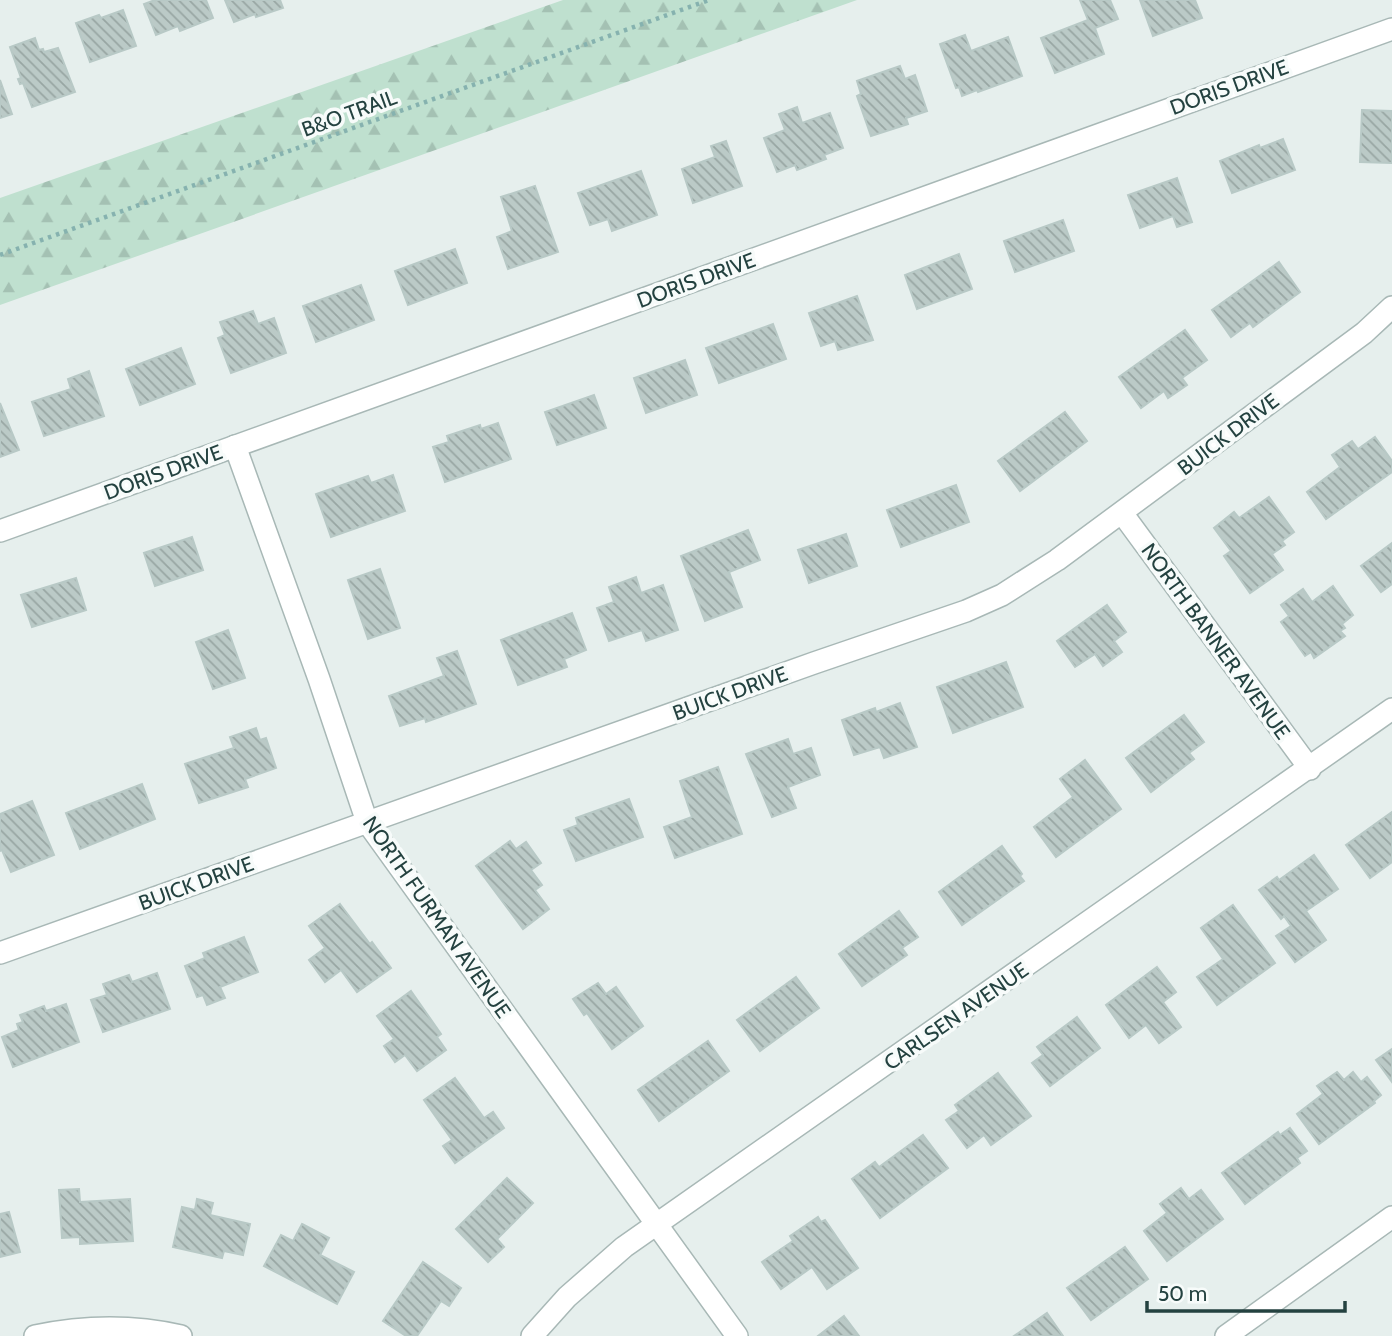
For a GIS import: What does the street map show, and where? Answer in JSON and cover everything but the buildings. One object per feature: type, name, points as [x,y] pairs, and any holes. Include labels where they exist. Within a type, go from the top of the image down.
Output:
[{"type":"street","name":"DORIS DRIVE","points":[[0,531],[1392,29]]},
{"type":"street","name":"BUICK DRIVE","points":[[0,953],[966,611],[1025,582],[1122,513],[1364,333],[1392,307]]},
{"type":"street","name":"NORTH FURMAN AVENUE","points":[[235,446],[367,822],[737,1336]]},
{"type":"street","name":"NORTH BANNER AVENUE","points":[[1122,513],[1310,769]]},
{"type":"street","name":"CARLSEN AVENUE","points":[[532,1336],[567,1297],[624,1247],[1392,709]]},
{"type":"street","points":[[1226,1336],[1392,1217]]},
{"type":"street","points":[[35,1336],[64,1330],[111,1327],[181,1336]]},
{"type":"path","name":"B&O TRAIL","points":[[0,255],[709,0]]},
{"type":"green space","points":[[563,0],[857,0],[0,305],[0,198]]}]
